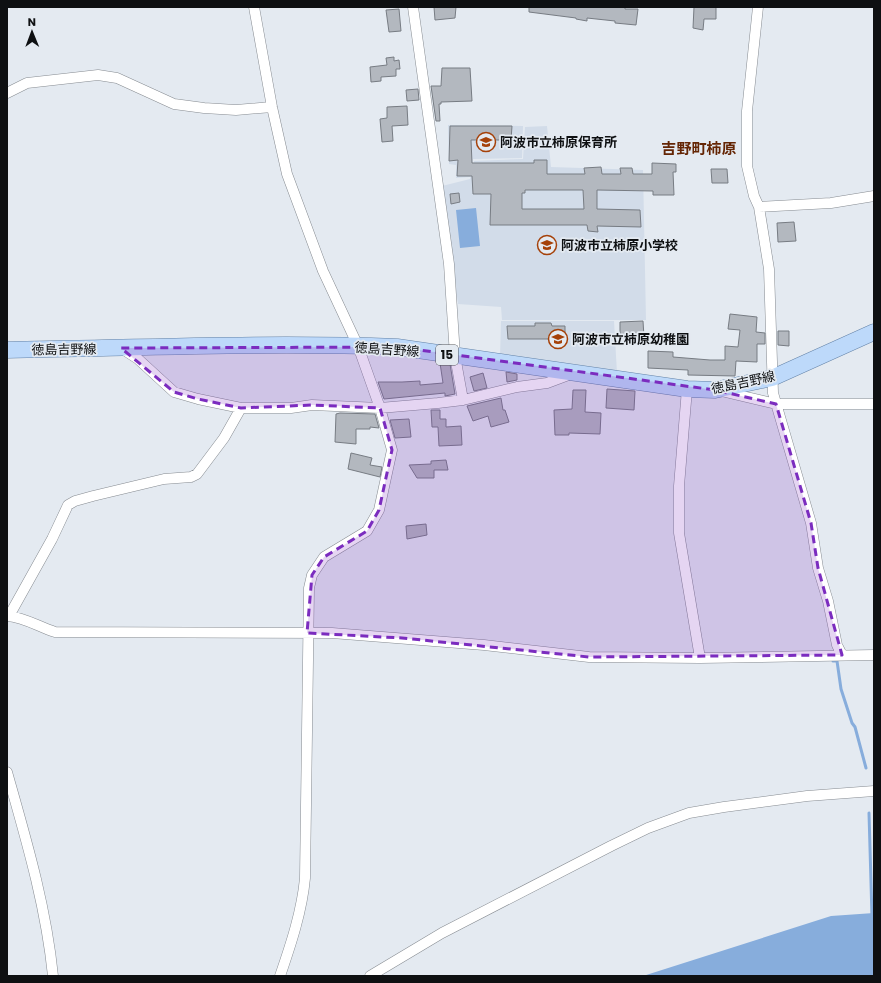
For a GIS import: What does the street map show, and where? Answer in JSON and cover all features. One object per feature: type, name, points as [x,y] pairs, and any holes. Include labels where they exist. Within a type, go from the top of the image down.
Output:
[{"type":"main road","name":"徳島吉野線","points":[[7,350],[176,346],[397,347],[688,389],[715,390],[772,378],[874,332]]},
{"type":"street","points":[[254,7],[272,107],[287,174],[323,271],[358,346],[380,408],[392,450],[379,510],[367,531],[324,557],[312,575],[309,588],[307,632],[304,896],[288,954],[280,976]]},
{"type":"street","points":[[413,7],[449,264],[455,356],[463,400]]},
{"type":"street","points":[[758,7],[747,111],[747,166],[754,196],[759,207],[770,269],[773,393],[811,524],[818,568],[828,601],[837,646],[842,655]]},
{"type":"street","points":[[7,93],[27,83],[98,75],[117,78],[174,104],[236,110],[272,107]]},
{"type":"street","points":[[759,207],[831,203],[874,196]]},
{"type":"street","points":[[122,348],[138,359],[174,392],[198,400],[241,408],[291,408],[312,405],[380,408],[463,400],[517,387],[547,383],[573,373]]},
{"type":"street","points":[[688,389],[679,486],[679,532],[700,658]]},
{"type":"street","points":[[715,390],[776,404],[874,404]]},
{"type":"street","points":[[241,408],[224,438],[197,474],[191,477],[164,479],[92,496],[75,501],[68,505],[52,539],[8,616],[25,619],[55,632],[332,633],[402,638],[589,657],[700,658],[874,655]]},
{"type":"street","points":[[7,772],[36,876],[51,952],[53,976]]},
{"type":"street","points":[[370,976],[442,933],[648,828],[689,813],[807,796],[874,791]]},
{"type":"highlighted area","points":[[397,347],[715,390],[776,404],[811,523],[818,568],[842,655],[589,657],[402,638],[307,633],[312,575],[324,557],[367,531],[379,510],[392,450],[380,408],[312,405],[241,408],[198,399],[174,392],[121,348]]},
{"type":"shaded area","name":"阿波市立柿原保育所","points":[[448,125],[523,126],[522,158],[473,159],[470,177],[456,178],[456,165],[449,164]]},
{"type":"shaded area","name":"阿波市立柿原小学校","points":[[547,126],[551,167],[643,170],[646,320],[502,320],[501,307],[458,304],[442,186],[470,179],[474,161],[523,159],[525,127]]},
{"type":"shaded area","name":"阿波市立柿原幼稚園","points":[[501,321],[614,321],[617,373],[500,357]]},
{"type":"water","points":[[476,208],[480,246],[460,248],[456,210]]},
{"type":"water","points":[[874,913],[874,976],[643,976],[831,916]]},
{"type":"building","points":[[434,7],[456,7],[455,18],[435,20]]},
{"type":"building","points":[[529,7],[625,7],[625,9],[638,9],[636,25],[587,18],[587,21],[576,18],[529,12]]},
{"type":"building","points":[[694,7],[716,7],[716,19],[704,19],[703,30],[693,28]]},
{"type":"building","points":[[399,9],[401,31],[389,32],[386,10]]},
{"type":"building","points":[[394,57],[394,61],[399,60],[400,69],[396,69],[396,76],[381,77],[381,81],[371,82],[370,67],[387,65],[386,58]]},
{"type":"building","points":[[442,68],[470,68],[472,101],[441,102],[441,104],[439,104],[440,121],[436,121],[431,86],[441,86]]},
{"type":"building","points":[[418,89],[419,100],[407,101],[406,90]]},
{"type":"building","points":[[407,106],[408,125],[392,126],[393,141],[382,142],[380,119],[387,118],[387,107]]},
{"type":"building","points":[[450,126],[512,126],[511,140],[471,140],[472,163],[534,163],[534,160],[547,160],[547,174],[585,174],[584,168],[601,167],[602,174],[621,174],[620,168],[632,168],[633,174],[652,174],[652,163],[676,164],[676,172],[673,172],[674,195],[653,195],[653,191],[597,190],[597,209],[640,210],[641,227],[597,226],[598,232],[588,231],[587,225],[490,225],[491,194],[473,194],[472,176],[457,176],[458,160],[449,161]],"holes":[[[525,190],[583,190],[584,209],[522,209],[522,193],[525,193]]]},
{"type":"building","points":[[711,169],[727,169],[728,183],[712,183]]},
{"type":"building","points":[[459,193],[460,202],[451,204],[450,194]]},
{"type":"building","points":[[794,222],[796,241],[778,242],[777,223]]},
{"type":"building","points":[[730,314],[757,317],[756,332],[765,333],[765,344],[757,344],[757,362],[736,361],[735,376],[688,375],[688,370],[648,368],[648,351],[673,352],[673,357],[725,360],[725,346],[738,347],[740,330],[728,329]]},
{"type":"building","points":[[643,321],[644,337],[620,338],[620,322]]},
{"type":"building","points":[[535,323],[551,323],[552,326],[565,326],[565,339],[508,339],[507,326],[535,326]]},
{"type":"building","points":[[778,331],[789,331],[789,346],[778,345]]},
{"type":"building","points":[[440,363],[450,364],[455,394],[445,396],[445,393],[384,399],[378,382],[420,381],[420,385],[443,383]]},
{"type":"building","points":[[506,372],[517,374],[517,380],[507,382]]},
{"type":"building","points":[[483,373],[487,388],[474,391],[470,377]]},
{"type":"building","points":[[607,389],[635,391],[634,410],[606,408]]},
{"type":"building","points":[[573,390],[586,390],[585,412],[601,413],[600,434],[569,433],[569,435],[555,435],[554,410],[572,409]]},
{"type":"building","points":[[501,398],[503,410],[505,410],[509,422],[491,427],[488,416],[473,421],[467,406]]},
{"type":"building","points":[[431,410],[440,410],[440,419],[446,419],[446,427],[461,426],[462,445],[439,446],[438,427],[432,427]]},
{"type":"building","points":[[336,414],[375,414],[379,428],[370,427],[370,429],[356,429],[356,444],[335,442]]},
{"type":"building","points":[[409,419],[411,437],[395,438],[390,420]]},
{"type":"building","points":[[351,453],[372,458],[370,465],[382,467],[380,477],[348,469]]},
{"type":"building","points":[[446,460],[448,470],[434,470],[434,478],[417,478],[409,465],[431,464],[431,461]]},
{"type":"building","points":[[426,524],[427,535],[407,539],[406,526]]},
{"type":"waterway","points":[[833,661],[837,661],[841,689],[852,723],[855,727],[866,768]]},
{"type":"waterway","points":[[869,813],[872,917]]},
{"type":"place","name":"阿波市立柿原保育所","points":[[486,142]]},
{"type":"place","name":"阿波市立柿原小学校","points":[[547,245]]},
{"type":"place","name":"阿波市立柿原幼稚園","points":[[558,339]]},
{"type":"district","name":"吉野町柿原","points":[[699,149]]}]
